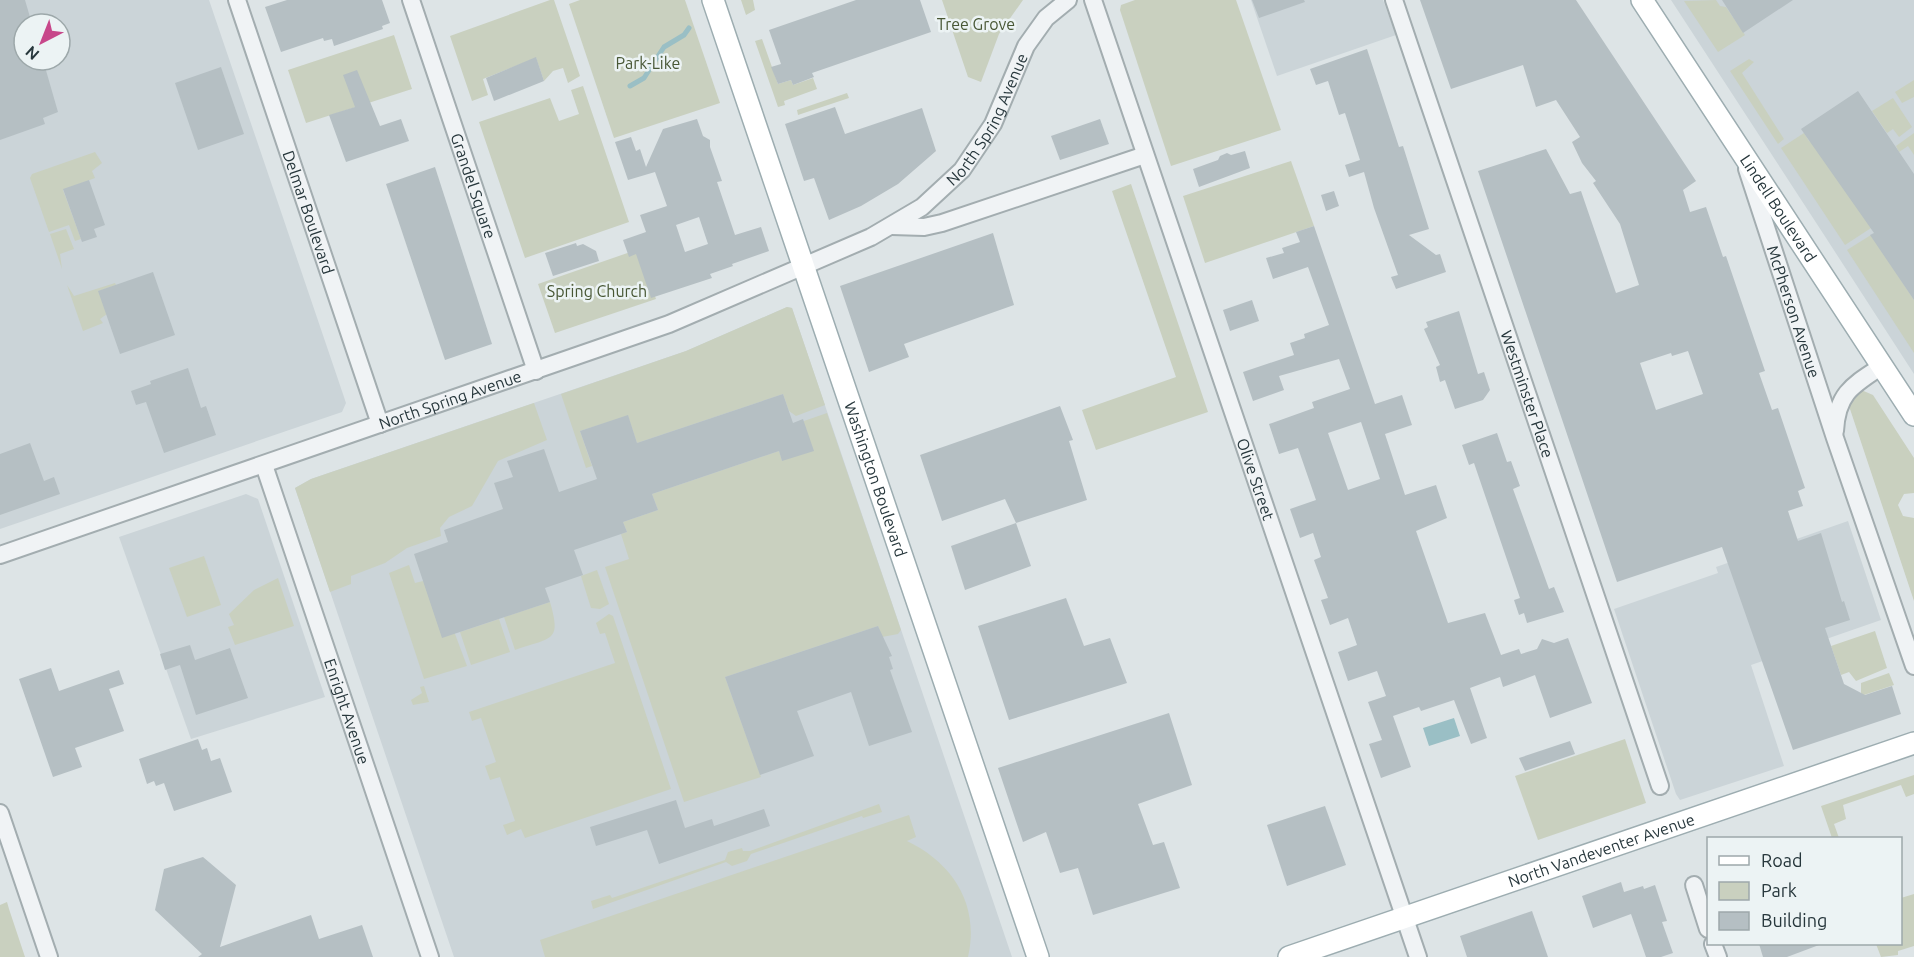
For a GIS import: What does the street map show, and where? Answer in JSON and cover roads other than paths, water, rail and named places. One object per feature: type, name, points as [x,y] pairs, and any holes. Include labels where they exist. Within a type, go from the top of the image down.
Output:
[{"type":"main road","name":"Washington Boulevard","points":[[713,0],[1038,957]]},
{"type":"main road","name":"Lindell Boulevard","points":[[1642,0],[1914,416]]},
{"type":"main road","name":"North Vandeventer Avenue","points":[[1289,957],[1914,743]]},
{"type":"street","name":"Delmar Boulevard","points":[[237,0],[380,424]]},
{"type":"street","name":"Grandel Square","points":[[411,0],[536,371]]},
{"type":"street","name":"North Spring Avenue","points":[[0,555],[669,324],[804,267],[892,226],[934,197],[975,154],[1004,102],[1026,46],[1046,18],[1068,0]]},
{"type":"street","name":"Olive Street","points":[[1093,0],[1418,957]]},
{"type":"street","name":"Westminster Place","points":[[1394,0],[1660,786]]},
{"type":"street","name":"McPherson Avenue","points":[[1741,151],[1835,438],[1914,666]]},
{"type":"street","name":"North Spring Avenue","points":[[892,226],[933,225],[1145,155]]},
{"type":"street","name":"McPherson Avenue","points":[[1835,438],[1838,411],[1845,393],[1882,366]]},
{"type":"street","name":"Enright Avenue","points":[[264,465],[430,957]]},
{"type":"street","points":[[0,813],[49,957]]},
{"type":"street","points":[[1694,885],[1707,926]]},
{"type":"water","points":[[1454,718],[1460,736],[1429,746],[1423,728]]},
{"type":"waterway","points":[[630,86],[644,78],[664,47],[684,35],[689,28]]},
{"type":"park label","name":"Tree Grove","points":[[976,24]]},
{"type":"park label","name":"Park-Like","points":[[648,63]]},
{"type":"park label","name":"Spring Church","points":[[597,291]]}]
